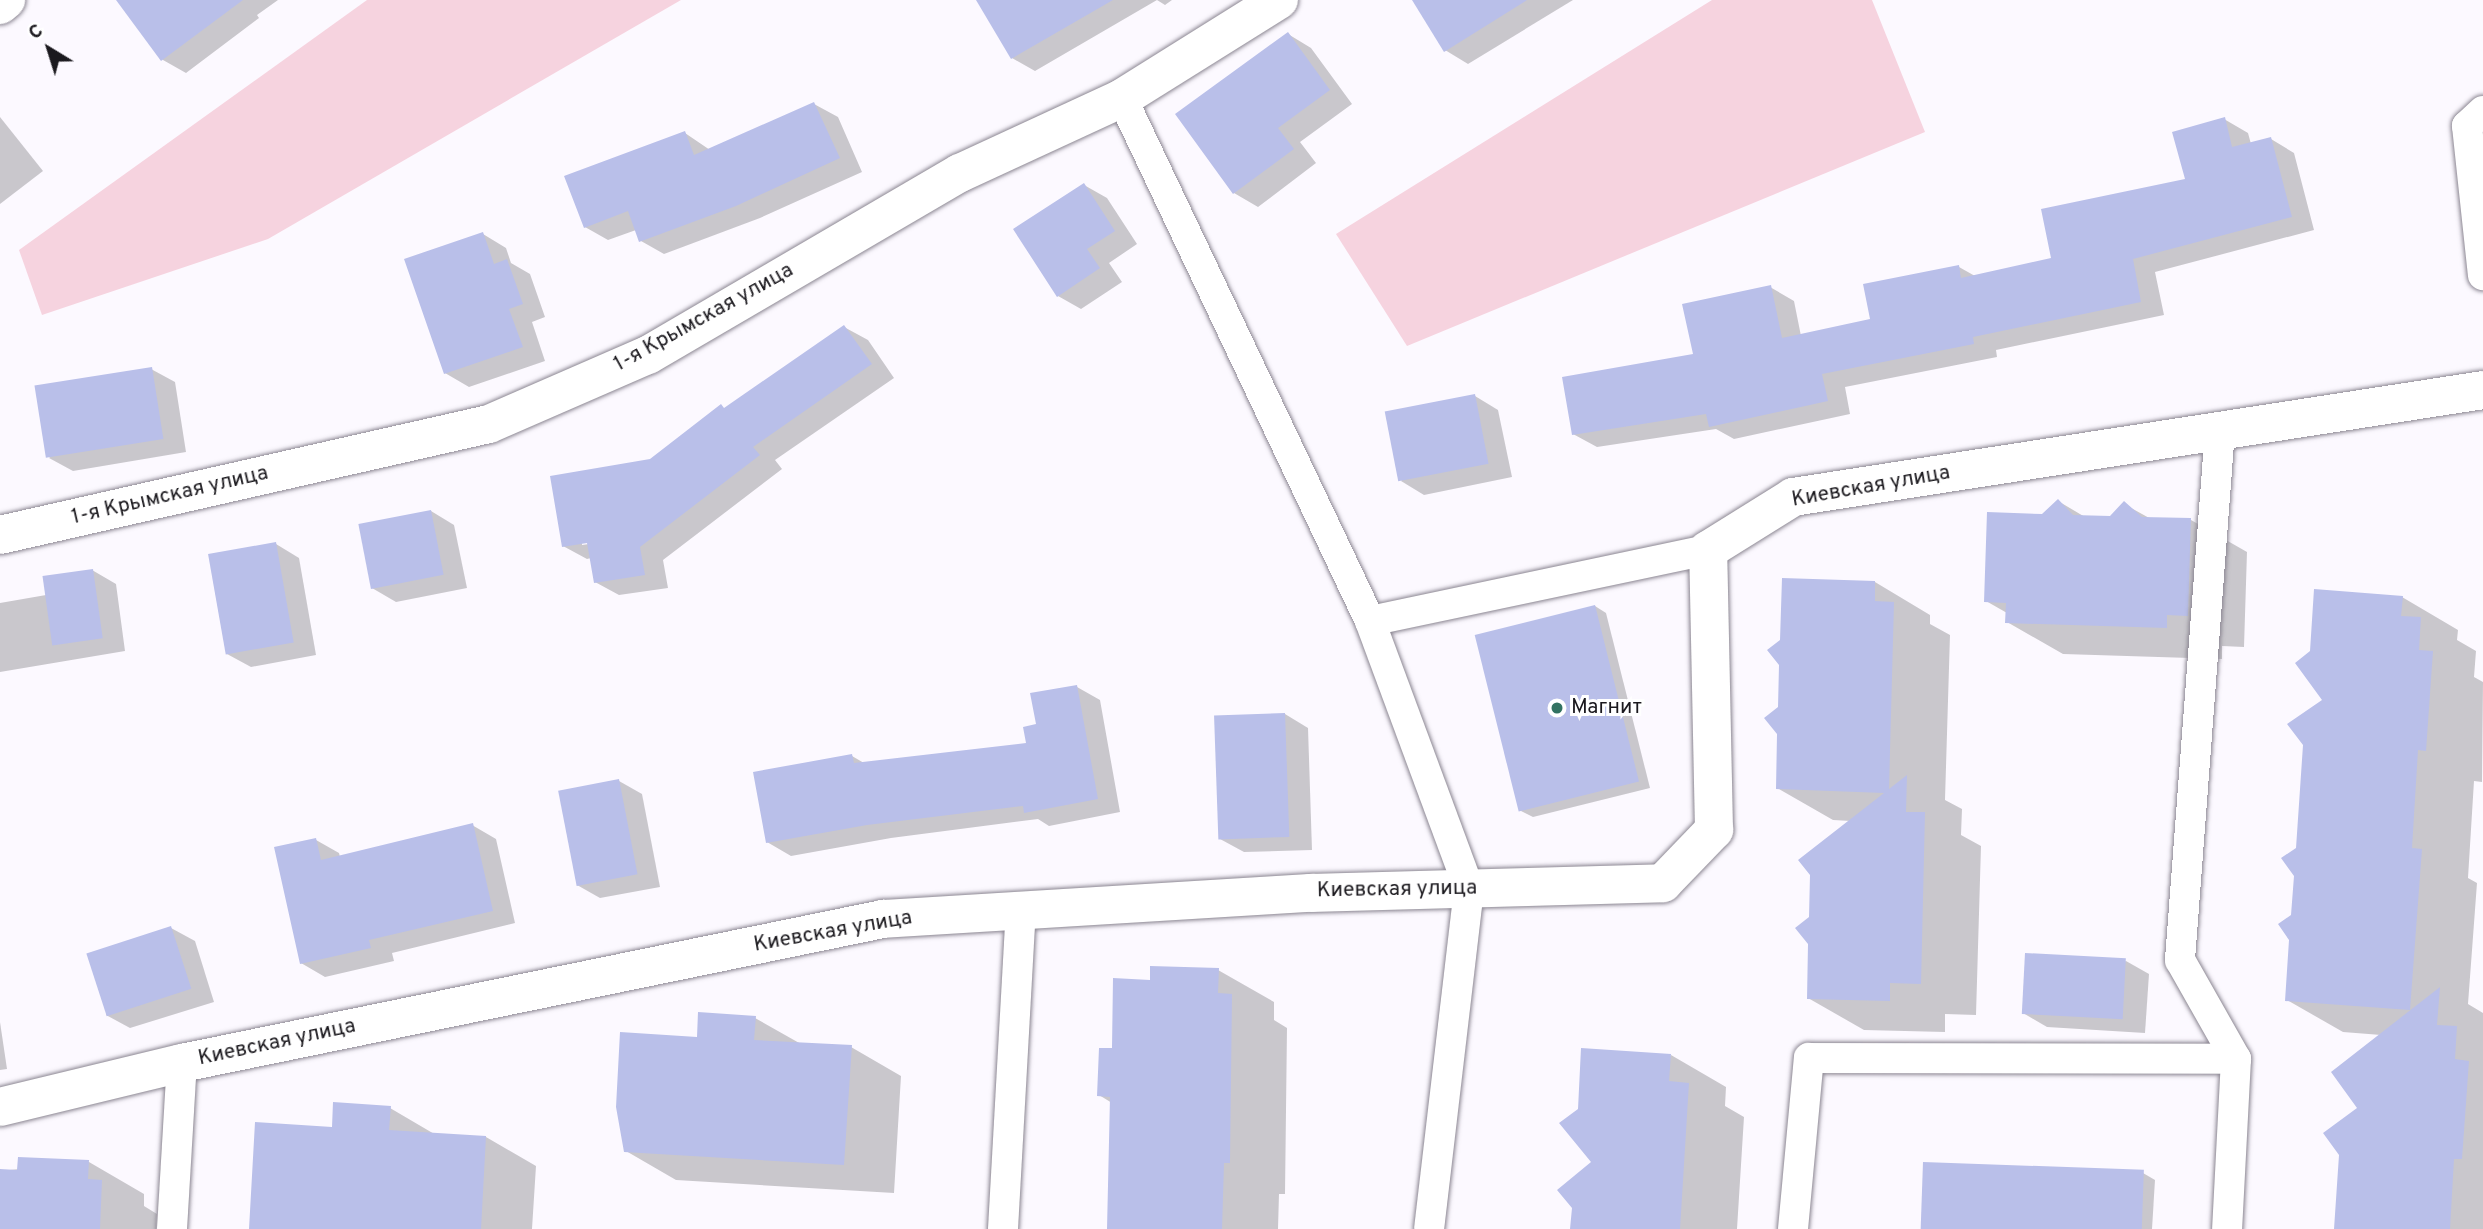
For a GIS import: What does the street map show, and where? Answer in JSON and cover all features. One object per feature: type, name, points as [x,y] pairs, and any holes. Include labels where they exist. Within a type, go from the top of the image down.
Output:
[{"type":"street","points":[[0,5],[6,0]]},
{"type":"street","name":"1-я Крымская улица","points":[[0,535],[489,424],[648,355],[960,173],[1122,98],[1279,0]]},
{"type":"street","name":"Киевская улица","points":[[0,1107],[181,1063],[883,919],[1311,892],[1663,883],[1714,830],[1708,550],[1793,497],[2483,390]]},
{"type":"lane","points":[[1122,98],[1370,621],[1469,889],[1429,1229]]},
{"type":"lane","points":[[2483,111],[2467,125],[2483,275]]},
{"type":"lane","points":[[2220,430],[2180,960],[2236,1059],[2227,1229]]},
{"type":"lane","points":[[1370,621],[1708,550]]},
{"type":"lane","points":[[1003,1229],[1021,910]]},
{"type":"lane","points":[[1793,1229],[1809,1058],[2236,1059]]},
{"type":"lane","points":[[172,1229],[181,1063]]},
{"type":"shaded area","points":[[367,0],[681,0],[268,239],[42,315],[19,250]]},
{"type":"shaded area","points":[[1712,0],[1872,0],[1925,132],[1407,346],[1336,234]]},
{"type":"building","points":[[116,0],[243,0],[161,61]]},
{"type":"building","points":[[976,0],[1113,0],[1011,59]]},
{"type":"building","points":[[1412,0],[1527,0],[1444,52]]},
{"type":"building","points":[[1288,32],[1330,90],[1278,128],[1294,149],[1233,194],[1175,114]]},
{"type":"building","points":[[814,102],[840,158],[736,206],[639,242],[628,211],[584,228],[564,176],[685,131],[694,155]]},
{"type":"building","points":[[2225,117],[2232,147],[2271,137],[2292,217],[2133,259],[2141,302],[1973,337],[1974,344],[1822,374],[1828,401],[1709,427],[1706,414],[1572,435],[1562,377],[1693,354],[1682,304],[1771,285],[1782,338],[1870,319],[1863,284],[1959,265],[1961,278],[2051,258],[2041,209],[2185,179],[2172,132]]},
{"type":"building","points":[[1084,183],[1115,231],[1087,249],[1100,268],[1057,297],[1013,229]]},
{"type":"building","points":[[483,232],[494,264],[507,259],[523,304],[509,309],[523,347],[444,374],[404,259]]},
{"type":"building","points":[[844,325],[872,364],[753,447],[760,455],[640,547],[645,575],[594,583],[587,543],[562,547],[550,476],[650,459],[721,404],[724,408]]},
{"type":"building","points":[[152,367],[163,439],[46,458],[34,386]]},
{"type":"building","points":[[1475,394],[1489,464],[1398,481],[1385,412]]},
{"type":"building","points":[[2058,499],[2073,515],[2110,516],[2124,501],[2142,517],[2191,518],[2188,616],[2167,615],[2167,628],[2005,623],[2006,603],[1984,602],[1987,512],[2042,514]]},
{"type":"building","points":[[431,510],[444,575],[371,589],[358,524]]},
{"type":"building","points":[[276,542],[294,642],[226,654],[208,554]]},
{"type":"building","points":[[93,569],[103,638],[52,645],[42,576]]},
{"type":"building","points":[[1782,578],[1875,581],[1875,601],[1894,602],[1889,789],[1907,775],[1906,812],[1925,812],[1921,984],[1890,983],[1890,1001],[1807,999],[1808,944],[1795,928],[1809,917],[1810,875],[1798,860],[1884,793],[1776,789],[1777,734],[1764,718],[1778,707],[1779,665],[1767,650],[1780,640]]},
{"type":"building","points":[[2314,589],[2403,596],[2401,616],[2421,617],[2419,650],[2433,651],[2426,751],[2418,750],[2412,848],[2422,849],[2410,1010],[2285,1001],[2289,940],[2278,924],[2291,915],[2294,876],[2281,858],[2296,848],[2303,745],[2287,724],[2322,700],[2295,663],[2310,651]]},
{"type":"building","name":"Магнит","points":[[1595,605],[1639,782],[1519,812],[1475,635]]},
{"type":"building","points":[[1077,685],[1098,799],[1024,813],[1023,806],[867,825],[766,843],[753,772],[852,754],[854,763],[1026,743],[1023,727],[1036,724],[1030,693]]},
{"type":"building","points":[[1285,713],[1289,837],[1218,839],[1214,715]]},
{"type":"building","points":[[619,779],[638,874],[577,886],[558,791]]},
{"type":"building","points":[[473,823],[493,911],[369,940],[371,948],[300,964],[274,847],[316,838],[321,860]]},
{"type":"building","points":[[171,926],[191,989],[107,1016],[86,954]]},
{"type":"building","points":[[2025,953],[2126,958],[2123,1019],[2022,1014]]},
{"type":"building","points":[[1150,966],[1219,968],[1218,993],[1232,994],[1230,1163],[1224,1163],[1222,1229],[1107,1229],[1110,1097],[1097,1096],[1099,1048],[1112,1048],[1113,978],[1150,980]]},
{"type":"building","points":[[2440,987],[2437,1025],[2457,1026],[2455,1059],[2469,1061],[2462,1159],[2454,1159],[2450,1229],[2334,1229],[2339,1155],[2323,1133],[2357,1108],[2331,1072]]},
{"type":"building","points":[[698,1012],[756,1016],[754,1040],[852,1045],[844,1165],[624,1152],[616,1107],[620,1032],[697,1037]]},
{"type":"building","points":[[1581,1048],[1671,1054],[1669,1081],[1689,1083],[1680,1229],[1570,1229],[1572,1208],[1557,1190],[1591,1162],[1559,1123],[1578,1109]]},
{"type":"building","points":[[333,1102],[391,1106],[389,1130],[486,1136],[481,1229],[249,1229],[255,1122],[332,1127]]},
{"type":"building","points":[[18,1157],[89,1160],[88,1179],[102,1180],[100,1229],[0,1229],[0,1169],[17,1170]]},
{"type":"building","points":[[1923,1162],[2144,1170],[2142,1229],[1921,1229]]},
{"type":"place","name":"Магнит","points":[[1557,708]]}]
